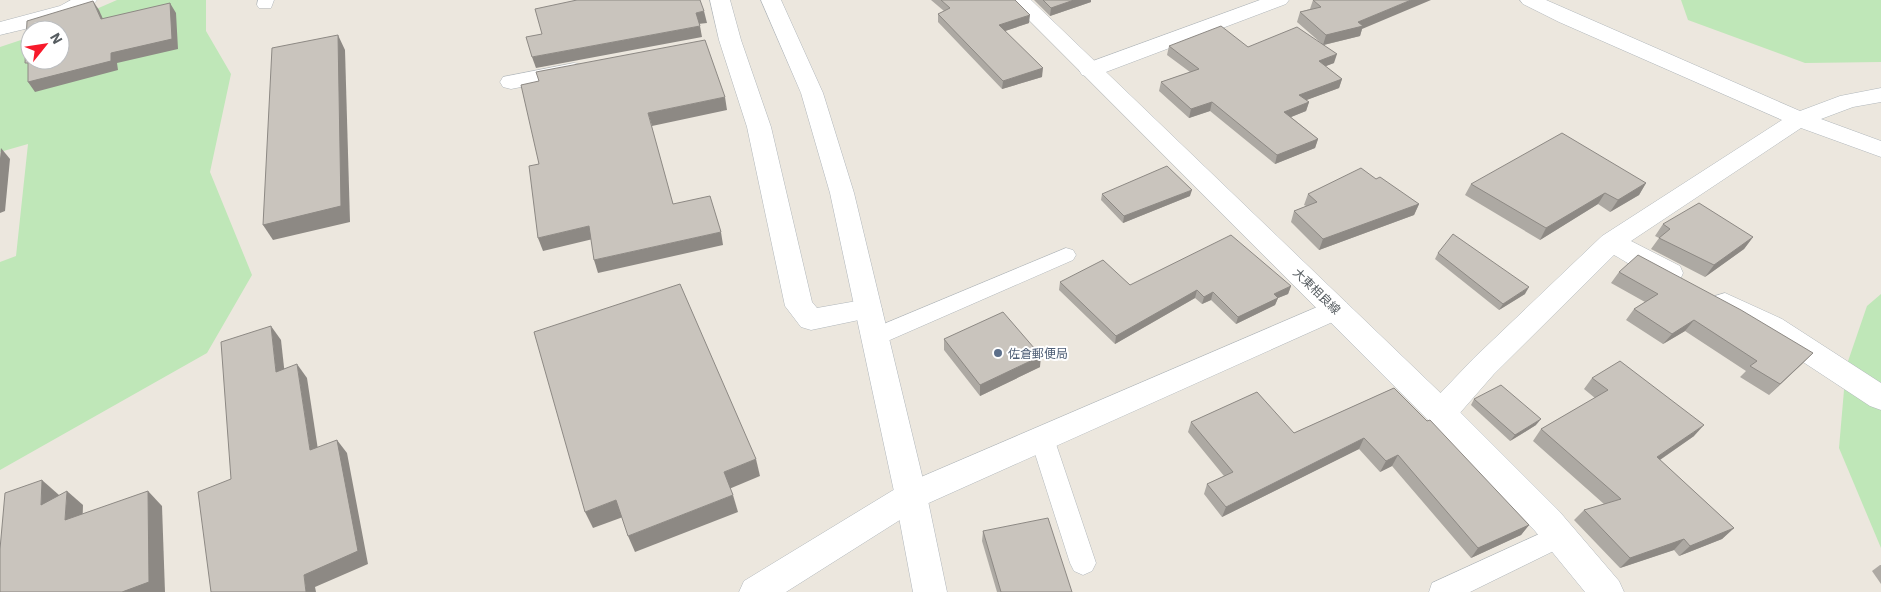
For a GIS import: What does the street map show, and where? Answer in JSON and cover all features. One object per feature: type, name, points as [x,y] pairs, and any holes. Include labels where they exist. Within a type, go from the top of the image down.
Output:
[{"type":"street","points":[[0,29],[67,10],[87,0]]},
{"type":"street","points":[[720,0],[721,42],[758,127],[799,306],[811,320],[868,309]]},
{"type":"street","points":[[771,0],[812,93],[842,192],[911,496],[930,592]]},
{"type":"street","name":"大東相良線","points":[[1019,0],[1441,413],[1547,521],[1607,592]]},
{"type":"street","points":[[1090,70],[1279,0]]},
{"type":"street","points":[[1530,0],[1566,18],[1798,120],[1881,149]]},
{"type":"street","points":[[511,82],[597,66]]},
{"type":"street","points":[[1441,413],[1484,366],[1611,242],[1798,120],[1848,100],[1881,95]]},
{"type":"street","points":[[1611,242],[1772,327],[1881,398]]},
{"type":"street","points":[[756,592],[911,496],[1336,309]]},
{"type":"lane","points":[[874,337],[1066,255]]},
{"type":"lane","points":[[1042,438],[1083,563]]},
{"type":"lane","points":[[1442,592],[1559,536]]},
{"type":"green space","points":[[117,0],[206,0],[206,31],[231,74],[210,172],[252,275],[207,353],[0,470],[0,262],[16,256],[28,144],[0,152],[0,47],[20,40],[20,70],[70,70],[70,20]]},
{"type":"green space","points":[[1681,0],[1881,0],[1881,62],[1805,63],[1688,20]]},
{"type":"green space","points":[[1881,294],[1881,548],[1839,448],[1846,367],[1867,306]]},
{"type":"building","points":[[577,0],[700,0],[704,11],[696,13],[700,26],[532,57],[526,37],[542,34],[535,9]]},
{"type":"building","points":[[941,0],[1015,0],[1030,15],[999,25],[1043,68],[1003,81],[938,14],[950,8]]},
{"type":"building","points":[[1043,0],[1074,0],[1051,8]]},
{"type":"building","points":[[1313,0],[1411,0],[1358,22],[1363,26],[1326,35],[1300,12],[1321,7]]},
{"type":"building","points":[[93,1],[101,19],[170,3],[172,39],[111,53],[111,61],[28,82],[28,70],[70,70],[70,20],[30,20]]},
{"type":"building","points":[[1221,26],[1248,47],[1297,27],[1337,54],[1319,61],[1342,79],[1299,95],[1309,102],[1284,112],[1318,139],[1277,155],[1212,102],[1191,109],[1161,82],[1199,69],[1169,46]]},
{"type":"building","points":[[338,35],[341,206],[263,225],[272,48]]},
{"type":"building","points":[[705,40],[725,97],[648,113],[673,204],[710,196],[721,232],[594,260],[589,226],[538,238],[529,166],[539,164],[521,85],[539,81],[536,72]]},
{"type":"building","points":[[1562,133],[1646,183],[1618,200],[1605,193],[1546,228],[1471,184]]},
{"type":"building","points":[[1167,166],[1192,190],[1124,216],[1102,194]]},
{"type":"building","points":[[1361,168],[1376,179],[1380,177],[1419,204],[1323,239],[1294,211],[1317,202],[1308,194]]},
{"type":"building","points":[[1699,203],[1753,237],[1714,265],[1659,238],[1670,229],[1663,224]]},
{"type":"building","points":[[1453,234],[1529,287],[1503,304],[1438,253]]},
{"type":"building","points":[[1231,235],[1291,286],[1274,294],[1278,298],[1238,317],[1213,292],[1204,297],[1197,290],[1116,336],[1060,282],[1103,260],[1130,285]]},
{"type":"building","points":[[1638,255],[1741,310],[1813,353],[1780,384],[1750,366],[1757,361],[1694,320],[1672,334],[1634,309],[1658,294],[1619,272]]},
{"type":"building","points":[[680,284],[756,459],[724,472],[733,495],[628,536],[616,500],[585,512],[534,332]]},
{"type":"building","points":[[1003,312],[1041,356],[980,385],[944,339]]},
{"type":"building","points":[[271,326],[276,372],[297,364],[310,450],[337,440],[358,551],[304,575],[306,592],[211,592],[198,492],[231,479],[221,342]]},
{"type":"building","points":[[1620,361],[1704,425],[1657,457],[1734,528],[1690,546],[1684,539],[1630,558],[1584,510],[1621,499],[1541,429],[1608,390],[1592,378]]},
{"type":"building","points":[[1501,385],[1541,419],[1515,435],[1474,399]]},
{"type":"building","points":[[1394,388],[1427,421],[1430,420],[1529,525],[1478,548],[1398,455],[1386,461],[1364,438],[1226,507],[1207,484],[1233,472],[1191,422],[1257,392],[1294,433]]},
{"type":"building","points":[[42,480],[41,505],[67,491],[65,520],[148,491],[149,582],[122,592],[0,592],[0,549],[5,493]]},
{"type":"building","points":[[1048,518],[1072,592],[1001,592],[983,531]]},
{"type":"place","name":"佐倉郵便局","points":[[998,353]]}]
